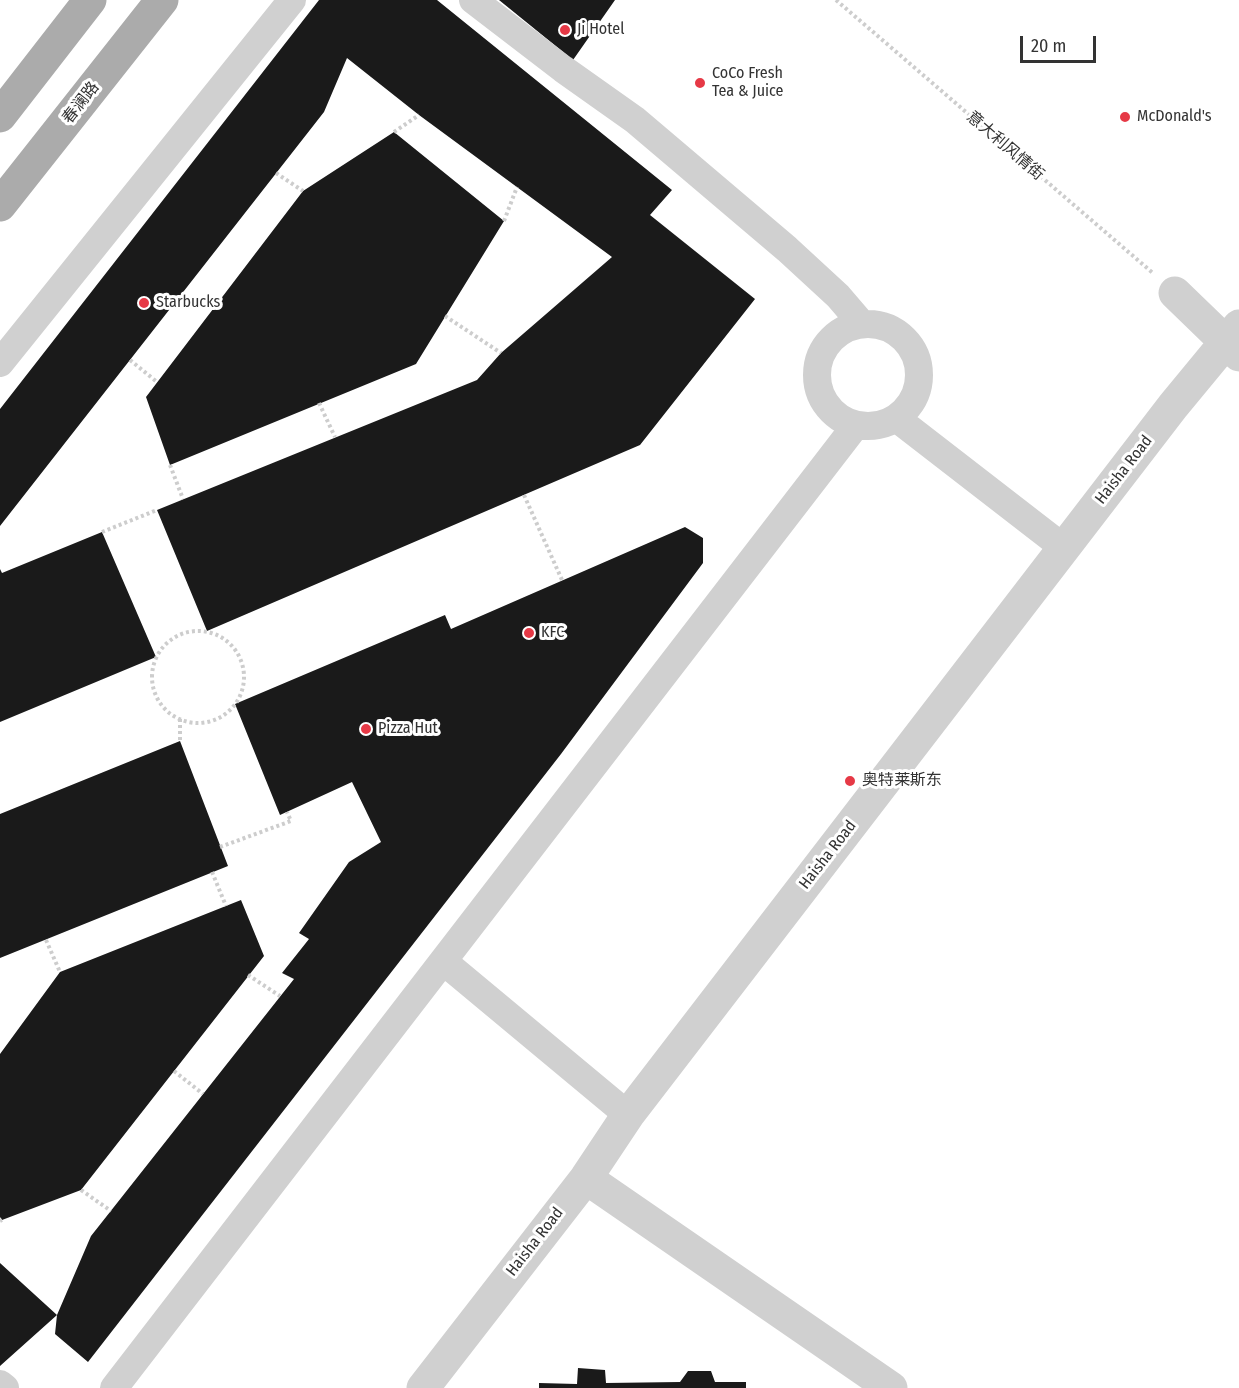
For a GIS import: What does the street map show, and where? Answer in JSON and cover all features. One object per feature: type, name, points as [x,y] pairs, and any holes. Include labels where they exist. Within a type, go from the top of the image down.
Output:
[{"type":"main road","points":[[0,116],[90,0]]},
{"type":"main road","name":"春澜路","points":[[0,206],[162,0]]},
{"type":"street","points":[[0,363],[292,0]]},
{"type":"street","points":[[473,0],[563,69],[588,84],[635,120],[786,249],[838,296],[862,324]]},
{"type":"street","points":[[1175,292],[1235,341]]},
{"type":"street","points":[[862,324],[883,326],[906,340],[919,367],[916,393],[906,409],[896,418],[882,424],[856,425],[841,419],[829,409],[818,388],[817,364],[823,349],[833,337],[847,328],[862,324]]},
{"type":"street","name":"Haisha Road","points":[[423,1388],[586,1178],[628,1115],[1064,548],[1235,341]]},
{"type":"street","points":[[896,418],[1064,548]]},
{"type":"street","points":[[114,1388],[856,425]]},
{"type":"street","points":[[443,961],[628,1115]]},
{"type":"street","points":[[586,1178],[891,1388]]},
{"type":"street","points":[[0,1384],[5,1388]]},
{"type":"path","name":"意大利风情街","points":[[836,0],[1175,292]]},
{"type":"path","points":[[394,132],[419,115]]},
{"type":"path","points":[[276,173],[303,191]]},
{"type":"path","points":[[504,221],[518,187]]},
{"type":"path","points":[[445,316],[501,353]]},
{"type":"path","points":[[130,360],[157,382]]},
{"type":"path","points":[[319,403],[335,437]]},
{"type":"path","points":[[170,465],[183,499]]},
{"type":"path","points":[[524,495],[562,580]]},
{"type":"path","points":[[102,532],[157,510]]},
{"type":"path","points":[[192,631],[207,631],[221,637],[233,647],[241,660],[244,675],[242,690],[235,704],[224,715],[202,722],[180,719],[167,711],[158,700],[152,686],[152,671],[156,657],[165,644],[177,636],[192,631]]},
{"type":"path","points":[[180,719],[180,741]]},
{"type":"path","points":[[220,847],[291,821],[287,812]]},
{"type":"path","points":[[212,872],[226,906]]},
{"type":"path","points":[[46,939],[60,972]]},
{"type":"path","points":[[248,975],[280,996]]},
{"type":"path","points":[[174,1071],[203,1094]]},
{"type":"path","points":[[81,1190],[111,1211]]},
{"type":"building","points":[[319,0],[437,0],[672,190],[650,215],[755,299],[640,445],[207,631],[157,510],[477,380],[501,353],[612,257],[419,115],[347,58],[324,112],[0,526],[0,409]]},
{"type":"building","name":"Ji Hotel","points":[[499,0],[615,0],[573,60]]},
{"type":"building","points":[[394,132],[504,221],[416,364],[170,465],[146,397],[303,191]]},
{"type":"building","points":[[685,527],[703,538],[703,563],[561,754],[88,1362],[55,1334],[57,1315],[91,1236],[294,979],[282,973],[309,939],[299,933],[349,862],[381,842],[352,782],[280,815],[235,704],[445,615],[451,629]]},
{"type":"building","points":[[102,532],[156,657],[0,722],[0,569],[2,573]]},
{"type":"building","points":[[180,741],[228,866],[0,958],[0,814]]},
{"type":"building","points":[[241,900],[264,956],[81,1190],[2,1220],[0,1217],[0,1054],[60,972]]},
{"type":"building","points":[[0,1263],[57,1315],[0,1366]]},
{"type":"building","points":[[578,1368],[605,1370],[606,1383],[680,1382],[688,1371],[711,1371],[715,1382],[746,1382],[746,1388],[539,1388],[539,1383],[577,1384]]},
{"type":"place","name":"Ji Hotel","points":[[565,30]]},
{"type":"place","name":"CoCo Fresh Tea & Juice","points":[[700,83]]},
{"type":"place","name":"McDonald's","points":[[1125,117]]},
{"type":"place","name":"Starbucks","points":[[144,303]]},
{"type":"place","name":"KFC","points":[[529,633]]},
{"type":"place","name":"Pizza Hut","points":[[366,729]]},
{"type":"place","name":"奥特莱斯东","points":[[850,781]]}]
